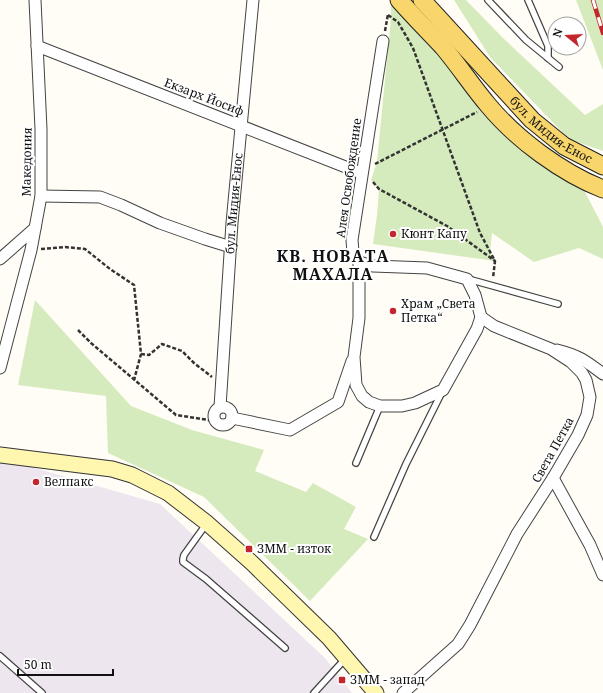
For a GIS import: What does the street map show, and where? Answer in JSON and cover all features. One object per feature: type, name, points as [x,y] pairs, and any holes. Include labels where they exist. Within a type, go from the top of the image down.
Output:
[{"type":"main road","name":"бул. Мидия-Енос","points":[[422,0],[532,120],[564,146],[603,166]]},
{"type":"main road","name":"бул. Мидия-Енос","points":[[394,4],[443,48],[488,106],[534,149],[557,166],[603,189]]},
{"type":"street","name":"Македония","points":[[0,368],[31,250],[41,196],[41,129],[35,0]]},
{"type":"street","name":"бул. Мидия-Енос","points":[[220,407],[231,247],[253,0]]},
{"type":"street","name":"Алея Освобождение","points":[[383,41],[361,173],[352,240],[353,252],[359,262],[359,318],[354,357],[356,385],[362,396],[369,402],[380,406],[402,406],[415,403],[443,390]]},
{"type":"street","name":"Екзарх Йосиф","points":[[37,46],[361,173]]},
{"type":"street","points":[[41,196],[100,197],[160,223],[205,240],[231,247]]},
{"type":"street","points":[[0,259],[35,228]]},
{"type":"street","points":[[359,262],[373,266],[427,268],[467,278],[475,295],[481,317],[477,329],[443,390]]},
{"type":"street","name":"Света Петка","points":[[403,693],[458,644],[470,625],[517,534],[554,478],[578,435],[587,415],[590,397],[586,380],[582,373],[571,362],[550,349],[494,326],[481,317]]},
{"type":"street","points":[[550,349],[572,354],[603,374]]},
{"type":"street","points":[[232,418],[290,430],[338,402],[354,357]]},
{"type":"street","points":[[217,408],[228,408],[231,412],[232,418],[229,423],[224,426],[215,421],[214,414],[217,408]]},
{"type":"street","points":[[0,455],[112,469],[132,475],[168,493],[207,522],[252,563],[329,638],[376,693]]},
{"type":"street","points":[[554,478],[590,545],[603,574]]},
{"type":"lane","points":[[488,0],[526,40],[559,67]]},
{"type":"lane","points":[[528,0],[548,46],[548,58]]},
{"type":"lane","points":[[467,278],[558,304]]},
{"type":"lane","points":[[374,537],[406,464],[443,390]]},
{"type":"lane","points":[[356,463],[380,406]]},
{"type":"lane","points":[[207,522],[184,555],[184,562],[206,579],[285,648]]},
{"type":"lane","points":[[0,656],[42,693]]},
{"type":"lane","points":[[314,693],[346,657]]},
{"type":"path","points":[[383,41],[388,15],[394,4]]},
{"type":"path","points":[[388,15],[398,22],[413,48],[480,233],[495,261],[492,285]]},
{"type":"path","points":[[463,119],[378,162],[361,173],[371,180],[379,189],[447,226],[495,261]]},
{"type":"path","points":[[31,250],[65,247],[86,248],[110,269],[134,284],[141,354],[134,380]]},
{"type":"path","points":[[78,330],[91,344],[176,415],[215,421]]},
{"type":"path","points":[[141,354],[149,355],[162,344],[182,351],[194,363],[212,377],[223,377]]},
{"type":"shaded area","points":[[0,458],[160,504],[325,658],[352,693],[0,693]]},
{"type":"green space","points":[[454,0],[466,0],[503,38],[585,115],[603,104],[603,151],[569,139],[490,57]]},
{"type":"green space","points":[[576,0],[603,0],[603,70],[587,29],[587,16],[582,16]]},
{"type":"green space","points":[[391,1],[477,100],[533,158],[585,192],[603,227],[603,259],[579,248],[534,262],[492,233],[490,252],[495,261],[373,244],[379,189],[371,180],[377,162],[391,18]]},
{"type":"green space","points":[[35,300],[131,406],[192,430],[264,450],[255,471],[306,492],[313,483],[356,507],[344,529],[368,539],[310,601],[204,497],[108,453],[106,396],[18,385]]},
{"type":"railway","points":[[593,0],[603,33]]},
{"type":"place","name":"Кюнт Капу","points":[[393,234]]},
{"type":"place","name":"Храм „Света Петка“","points":[[393,311]]},
{"type":"place","name":"Велпакс","points":[[36,482]]},
{"type":"place","name":"ЗММ - изток","points":[[249,549]]},
{"type":"place","name":"ЗММ - запад","points":[[342,680]]},
{"type":"district","name":"КВ. НОВАТА МАХАЛА","points":[[333,265]]}]
